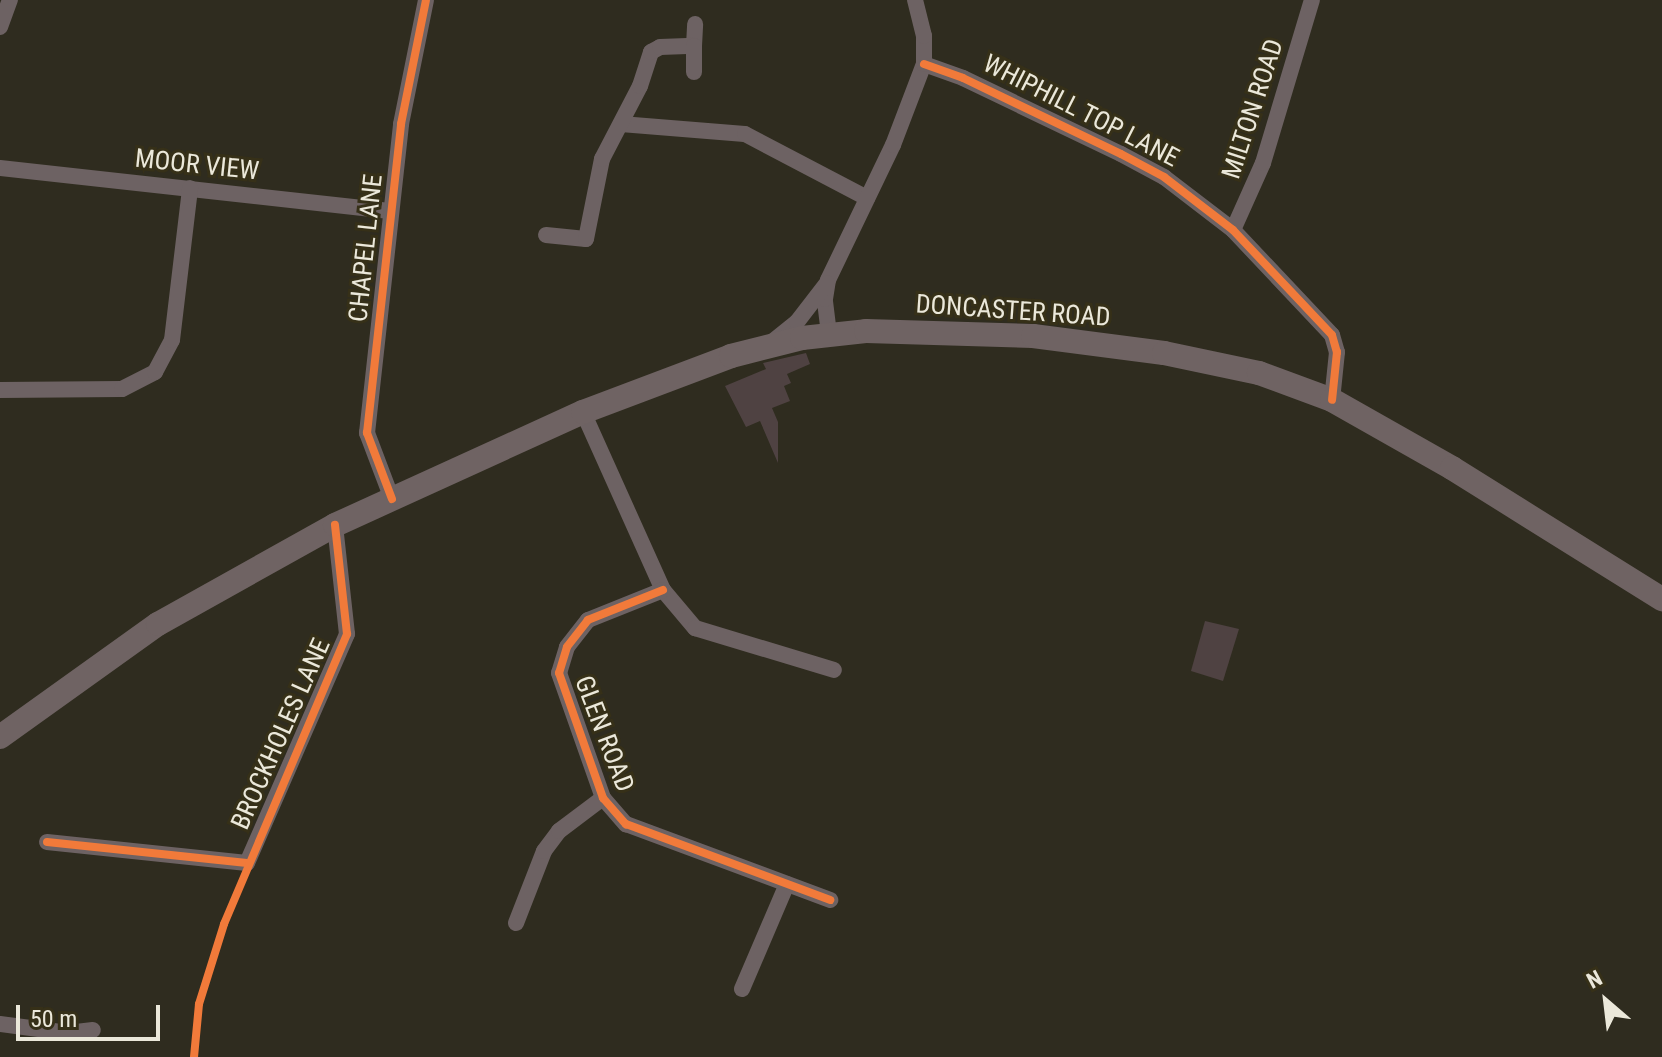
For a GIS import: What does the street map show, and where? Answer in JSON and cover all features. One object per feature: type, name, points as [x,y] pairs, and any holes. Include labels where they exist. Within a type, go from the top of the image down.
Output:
[{"type":"main road","name":"DONCASTER ROAD","points":[[0,737],[158,624],[335,525],[583,412],[768,346],[829,334],[918,331],[1033,336],[1108,345],[1259,373],[1332,400],[1452,468],[1662,599]]},
{"type":"street","points":[[0,27],[10,0]]},
{"type":"street","name":"CHAPEL LANE","points":[[392,499],[367,433],[401,124],[426,0]]},
{"type":"street","points":[[768,346],[797,322],[828,281],[905,118],[924,64],[924,36],[915,0]]},
{"type":"street","name":"MILTON ROAD","points":[[1233,230],[1263,163],[1312,0]]},
{"type":"street","points":[[694,72],[695,24]]},
{"type":"street","points":[[546,235],[585,246],[597,175],[640,86],[651,52],[660,47],[694,46]]},
{"type":"street","name":"WHIPHILL TOP LANE","points":[[924,64],[963,78],[1164,177],[1233,230],[1332,335],[1337,352],[1332,400]]},
{"type":"street","points":[[621,124],[745,134],[867,198]]},
{"type":"street","name":"MOOR VIEW","points":[[0,168],[390,211]]},
{"type":"street","points":[[0,390],[122,389],[155,372],[172,340],[190,188]]},
{"type":"street","points":[[828,281],[825,299],[829,334]]},
{"type":"street","points":[[583,412],[663,590],[695,628],[834,670]]},
{"type":"street","name":"BROCKHOLES LANE","points":[[47,842],[247,863],[347,634],[335,525]]},
{"type":"street","name":"GLEN ROAD","points":[[663,590],[588,620],[567,647],[559,673],[603,798],[626,824],[830,900]]},
{"type":"street","points":[[516,923],[544,851],[559,831],[603,798]]},
{"type":"street","points":[[742,989],[787,884]]},
{"type":"street","points":[[0,1024],[68,1033],[93,1030]]},
{"type":"building","points":[[806,353],[810,364],[787,374],[791,383],[784,386],[790,401],[772,408],[778,422],[778,463],[760,421],[746,427],[725,386],[766,369],[763,363]]},
{"type":"building","points":[[1205,621],[1239,629],[1223,681],[1191,671]]},
{"type":"cycle path","points":[[392,499],[367,433],[401,124],[426,0]]},
{"type":"cycle path","points":[[924,64],[963,78],[1164,177],[1233,230],[1332,335],[1337,352],[1332,400]]},
{"type":"cycle path","points":[[194,1057],[199,1004],[224,924],[347,634],[335,525]]},
{"type":"cycle path","points":[[663,590],[588,620],[567,647],[559,673],[603,798],[626,824],[830,900]]},
{"type":"cycle path","points":[[47,842],[247,863]]}]
